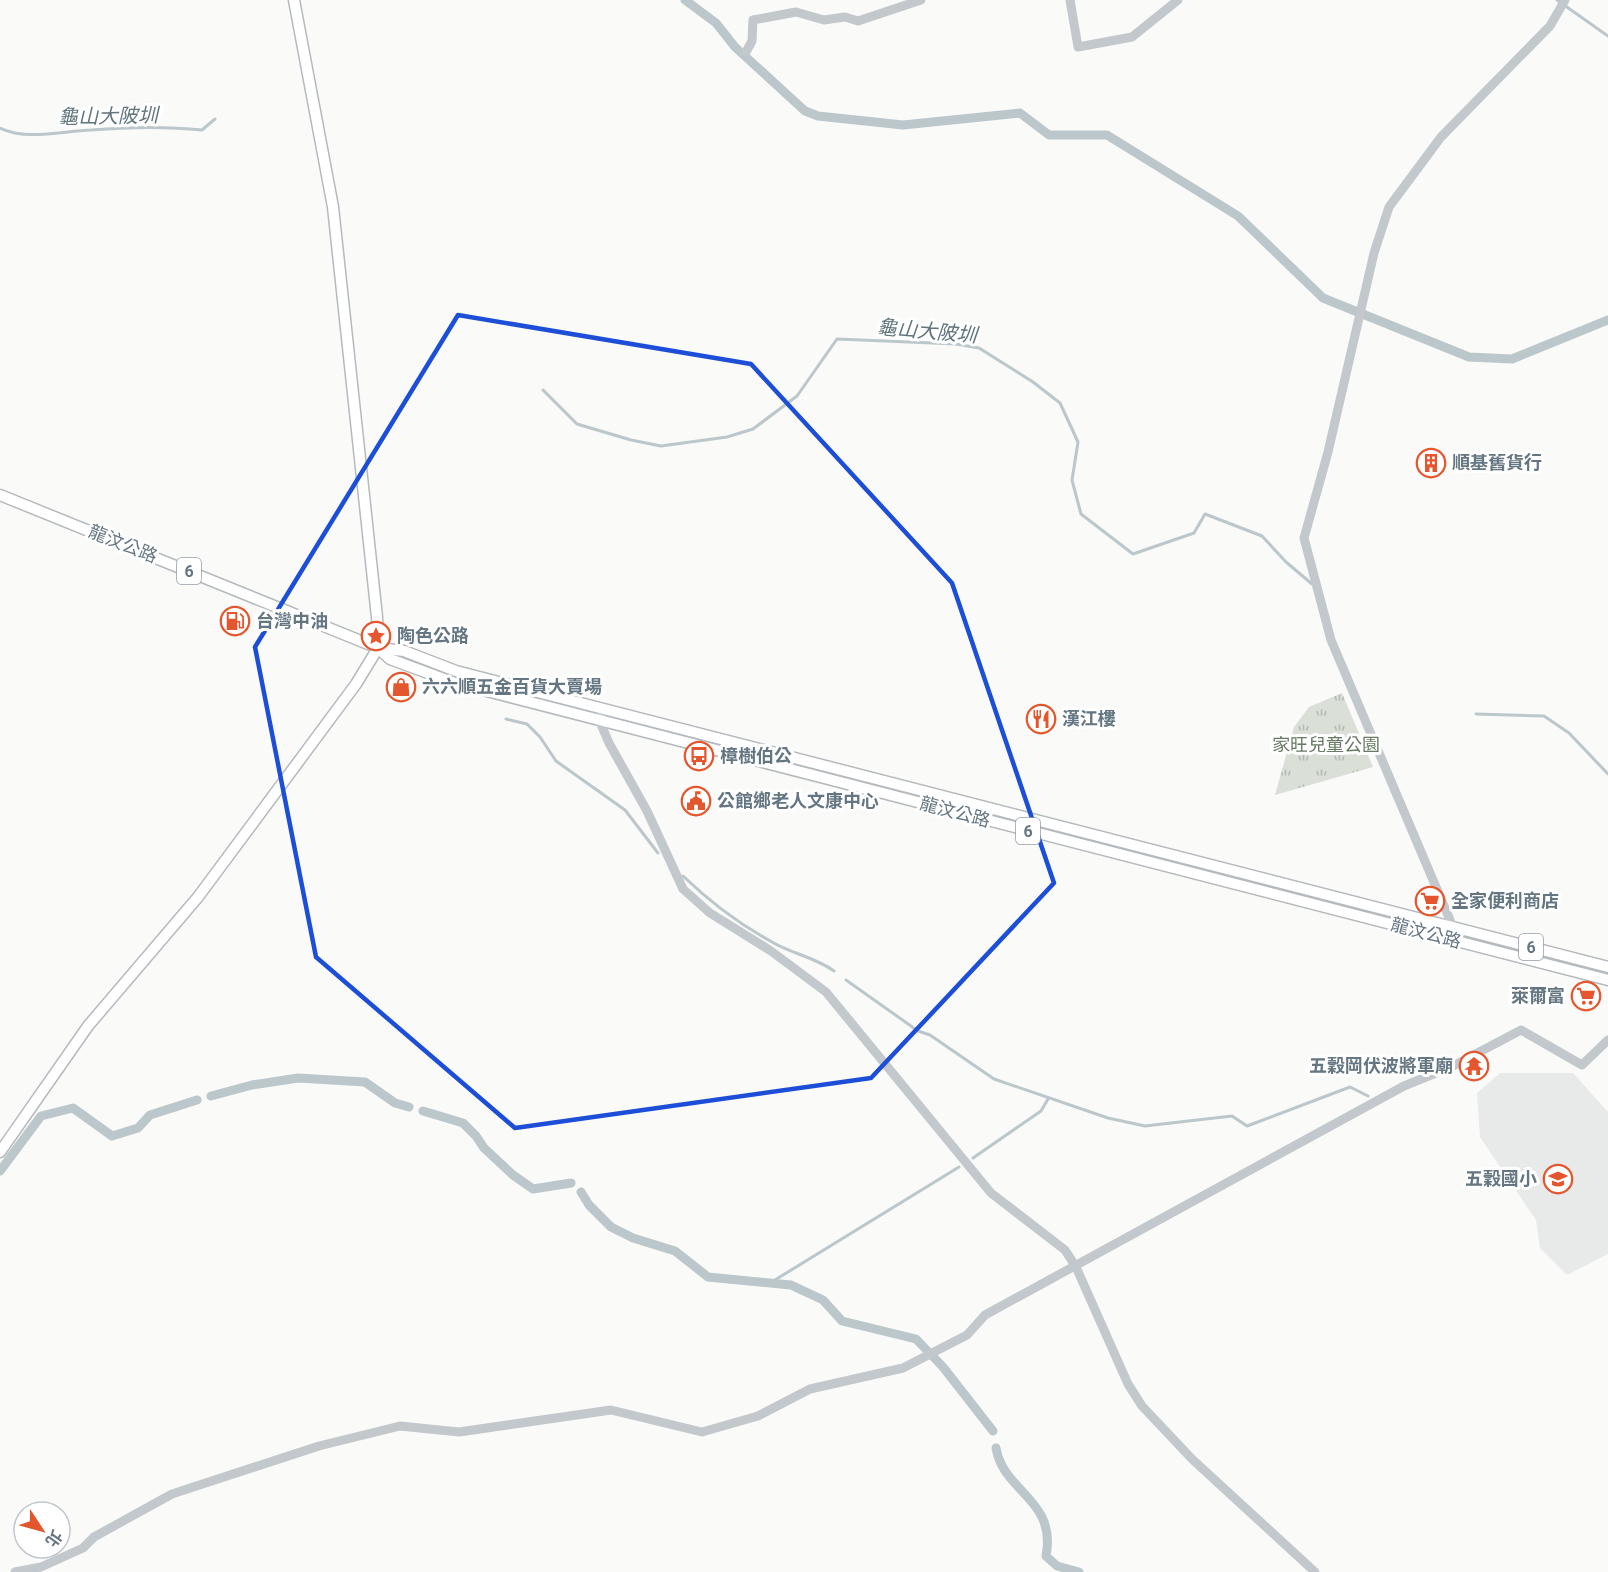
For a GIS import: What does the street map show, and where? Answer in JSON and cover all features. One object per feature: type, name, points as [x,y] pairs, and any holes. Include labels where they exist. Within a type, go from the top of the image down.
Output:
[{"type":"main road","points":[[0,1152],[88,1026],[198,897],[356,684],[378,648],[377,617],[333,207],[294,0]]},
{"type":"main road","name":"龍汶公路","points":[[0,495],[378,648],[404,651],[456,671],[1608,967]]},
{"type":"main road","name":"龍汶公路","points":[[378,648],[390,659],[452,682],[600,722],[1608,980]]},
{"type":"main road","points":[[1003,824],[1005,812]]},
{"type":"main road","points":[[1201,874],[1205,863]]},
{"type":"street","points":[[746,52],[752,41],[753,20],[796,12],[824,20],[845,17],[858,21],[921,0]]},
{"type":"street","points":[[1070,0],[1077,47],[1132,38],[1178,0]]},
{"type":"street","points":[[1456,940],[1453,927],[1331,640],[1304,538],[1328,452],[1374,253],[1389,207],[1441,137],[1550,26],[1565,0]]},
{"type":"street","points":[[602,708],[600,722],[647,811],[683,889],[710,913],[771,951],[826,992],[991,1193],[1065,1250],[1076,1267],[1124,1375],[1142,1406],[1192,1459],[1315,1572]]},
{"type":"street","points":[[15,1572],[41,1567],[83,1548],[94,1537],[172,1494],[342,1440],[400,1426],[459,1432],[611,1410],[702,1432],[759,1416],[810,1389],[903,1368],[967,1335],[985,1315],[1404,1086],[1453,1066],[1521,1030],[1582,1065],[1608,1040]]},
{"type":"highlighted area","points":[[458,315],[751,364],[952,583],[1054,883],[871,1078],[515,1128],[316,957],[255,647]]},
{"type":"shaded area","name":"五穀國小","points":[[1500,1073],[1573,1073],[1608,1112],[1608,1254],[1567,1275],[1540,1248],[1536,1220],[1480,1137],[1477,1093]]},
{"type":"green space","name":"家旺兒童公園","points":[[1342,693],[1373,767],[1275,795],[1294,727],[1309,707]]},
{"type":"waterway","points":[[685,0],[716,23],[735,47],[805,111],[818,116],[903,125],[1020,113],[1049,135],[1107,135],[1238,216],[1323,298],[1469,357],[1512,359],[1608,320]]},
{"type":"waterway","points":[[1557,0],[1608,36]]},
{"type":"waterway","name":"龜山大陂圳","points":[[0,128],[10,132],[33,135],[132,128],[202,130],[215,119]]},
{"type":"waterway","name":"龜山大陂圳","points":[[543,390],[577,424],[661,446],[727,437],[753,429],[797,396],[837,339],[956,344],[979,348],[1033,382],[1060,403],[1078,442],[1072,480],[1081,514],[1133,554],[1194,533],[1205,514],[1262,536],[1286,562],[1312,584]]},
{"type":"waterway","name":"龜山大陂圳","points":[[1476,714],[1544,716],[1569,733],[1608,774]]},
{"type":"waterway","points":[[506,719],[527,724],[540,737],[556,761],[625,810],[658,853]]},
{"type":"waterway","points":[[683,876],[714,904],[748,928],[834,971]]},
{"type":"waterway","points":[[846,980],[918,1031],[930,1035],[994,1079],[1108,1118],[1145,1126],[1232,1116],[1247,1126],[1350,1087],[1368,1096]]},
{"type":"waterway","points":[[211,1096],[252,1085],[298,1078],[365,1082],[395,1103],[409,1107]]},
{"type":"waterway","points":[[973,1158],[1041,1111],[1048,1099]]},
{"type":"waterway","points":[[0,1171],[41,1116],[73,1108],[112,1136],[138,1128],[150,1115],[197,1100]]},
{"type":"waterway","points":[[423,1111],[463,1123],[484,1148],[513,1175],[533,1189],[571,1183]]},
{"type":"waterway","points":[[770,1283],[959,1167]]},
{"type":"waterway","points":[[581,1192],[589,1205],[611,1227],[633,1238],[675,1251],[708,1277],[791,1285],[823,1300],[842,1321],[916,1339],[943,1367],[993,1431]]},
{"type":"waterway","points":[[996,1448],[1008,1475],[1037,1508],[1044,1521],[1047,1537],[1046,1556],[1057,1566],[1079,1572]]},
{"type":"place","name":"順基舊貨行","points":[[1431,463]]},
{"type":"place","name":"台灣中油","points":[[235,621]]},
{"type":"place","name":"陶色公路","points":[[376,636]]},
{"type":"place","name":"六六順五金百貨大賣場","points":[[401,687]]},
{"type":"place","name":"漢江樓","points":[[1041,719]]},
{"type":"place","name":"樟樹伯公","points":[[699,756]]},
{"type":"place","name":"公館鄉老人文康中心","points":[[696,801]]},
{"type":"place","name":"全家便利商店","points":[[1430,901]]},
{"type":"place","name":"萊爾富","points":[[1586,996]]},
{"type":"place","name":"五穀岡伏波將軍廟","points":[[1474,1066]]},
{"type":"place","name":"五穀國小","points":[[1558,1179]]}]
